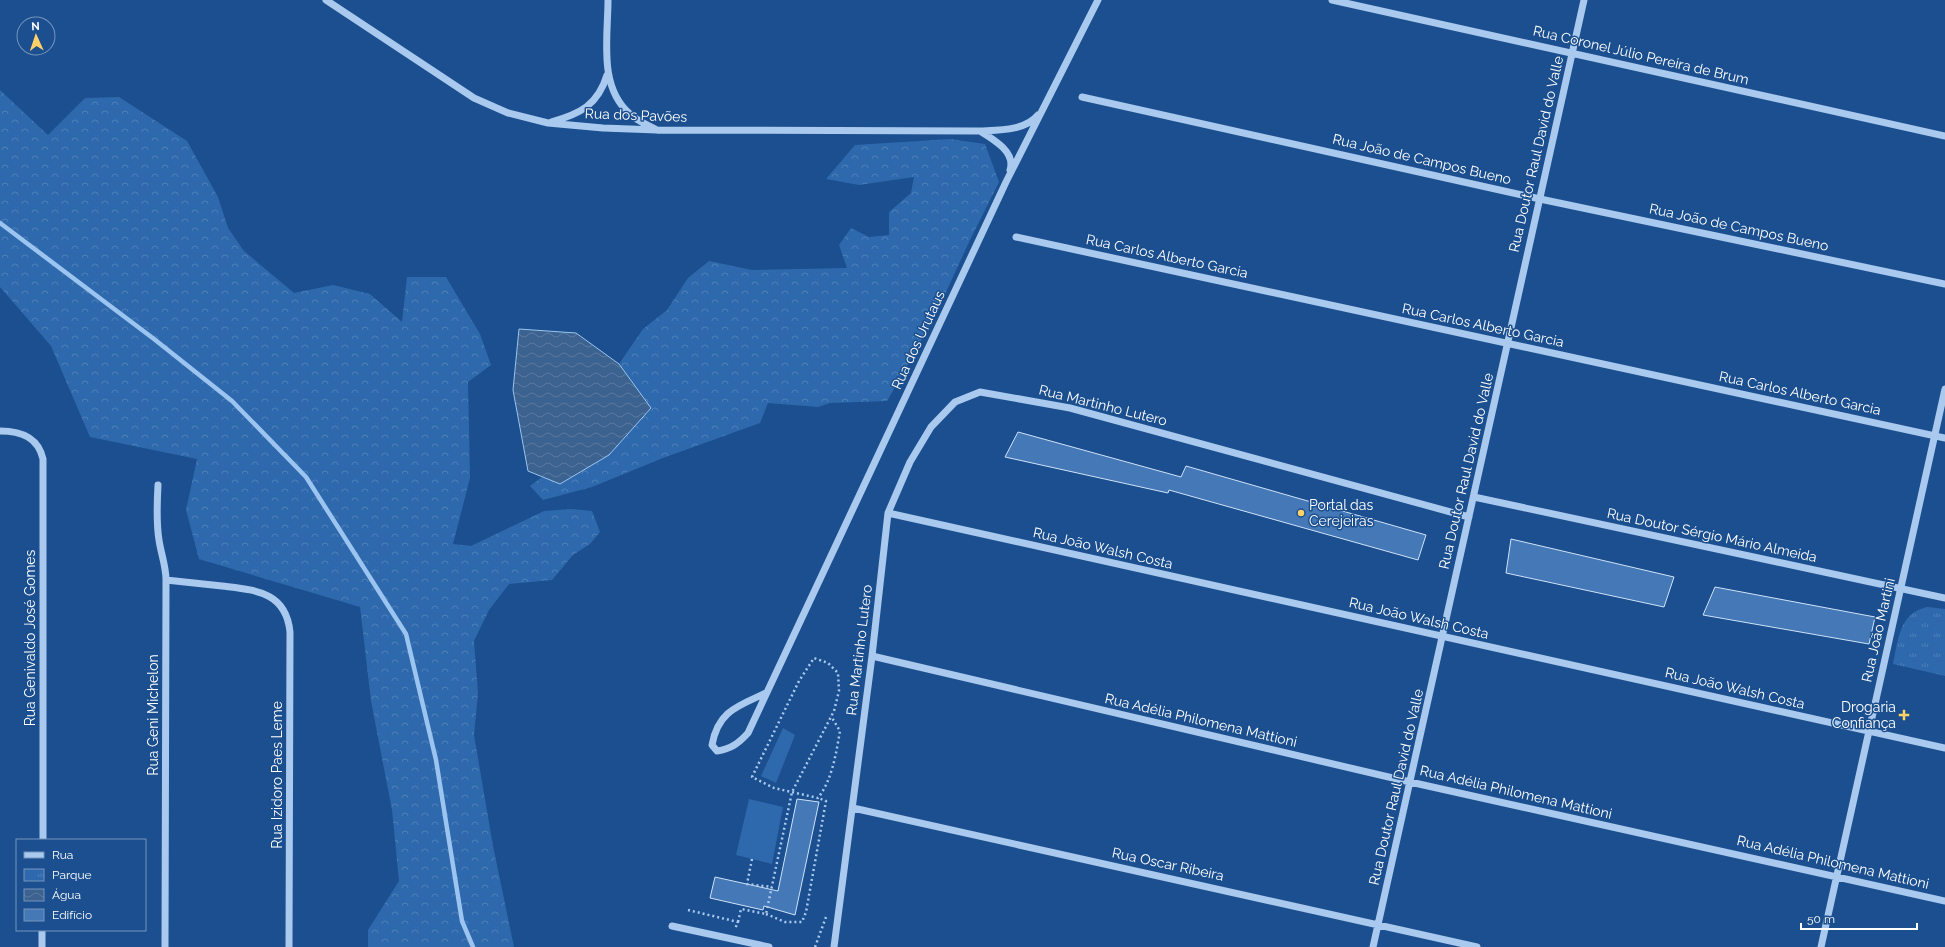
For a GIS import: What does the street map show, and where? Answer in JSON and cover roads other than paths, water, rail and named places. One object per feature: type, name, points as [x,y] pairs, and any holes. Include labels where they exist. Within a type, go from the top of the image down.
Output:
[{"type":"street","name":"Rua dos Pavões","points":[[326,0],[474,98],[508,112],[548,123],[603,128],[657,130],[980,131],[1017,127],[1033,121],[1048,102]]},
{"type":"street","points":[[548,123],[574,115],[586,108],[604,86],[607,75],[608,0]]},
{"type":"street","name":"Rua dos Urutaus","points":[[766,693],[730,710],[721,719],[714,732],[712,745],[717,751],[727,750],[740,742],[748,732],[1006,182],[1048,102],[1098,0]]},
{"type":"street","name":"Rua Coronel Júlio Pereira de Brum","points":[[1332,0],[1945,136]]},
{"type":"street","name":"Rua Doutor Raul David do Valle","points":[[1373,947],[1584,0]]},
{"type":"street","points":[[607,75],[617,98],[630,114],[657,130]]},
{"type":"street","name":"Rua João de Campos Bueno","points":[[1082,97],[1540,198],[1945,284]]},
{"type":"street","points":[[980,131],[998,142],[1008,154],[1012,165],[1006,182]]},
{"type":"street","name":"Rua Carlos Alberto Garcia","points":[[1016,237],[1945,438]]},
{"type":"street","name":"Rua João Martini","points":[[1820,947],[1945,389]]},
{"type":"street","name":"Rua Martinho Lutero","points":[[834,947],[854,808],[888,513],[910,462],[931,427],[955,402],[980,392],[1070,408],[1469,517]]},
{"type":"street","name":"Rua Genivaldo José Gomes","points":[[0,431],[17,432],[32,440],[39,449],[43,459],[42,839]]},
{"type":"street","name":"Rua Geni Michelon","points":[[158,485],[156,522],[159,542],[166,567],[165,947]]},
{"type":"street","name":"Rua Doutor Sérgio Mário Almeida","points":[[1474,497],[1945,598]]},
{"type":"street","name":"Rua João Walsh Costa","points":[[888,513],[1945,748]]},
{"type":"street","name":"Rua Izidoro Paes Leme","points":[[166,580],[255,591],[269,596],[280,605],[287,618],[290,632],[290,947]]},
{"type":"street","name":"Rua Adélia Philomena Mattioni","points":[[872,656],[1410,782],[1945,901]]},
{"type":"street","name":"Rua Oscar Ribeira","points":[[854,808],[1477,947]]},
{"type":"street","points":[[672,926],[769,947]]},
{"type":"street","points":[[42,931],[42,947]]},
{"type":"water","points":[[519,329],[576,333],[619,364],[651,408],[609,455],[560,484],[528,471],[513,390]]},
{"type":"waterway","points":[[0,223],[154,339],[232,401],[306,477],[406,634],[436,760],[462,921],[473,947]]},
{"type":"place","name":"Portal das Cerejeiras","points":[[1301,513]]},
{"type":"place","name":"Drogaria Confiança","points":[[1904,715]]}]
